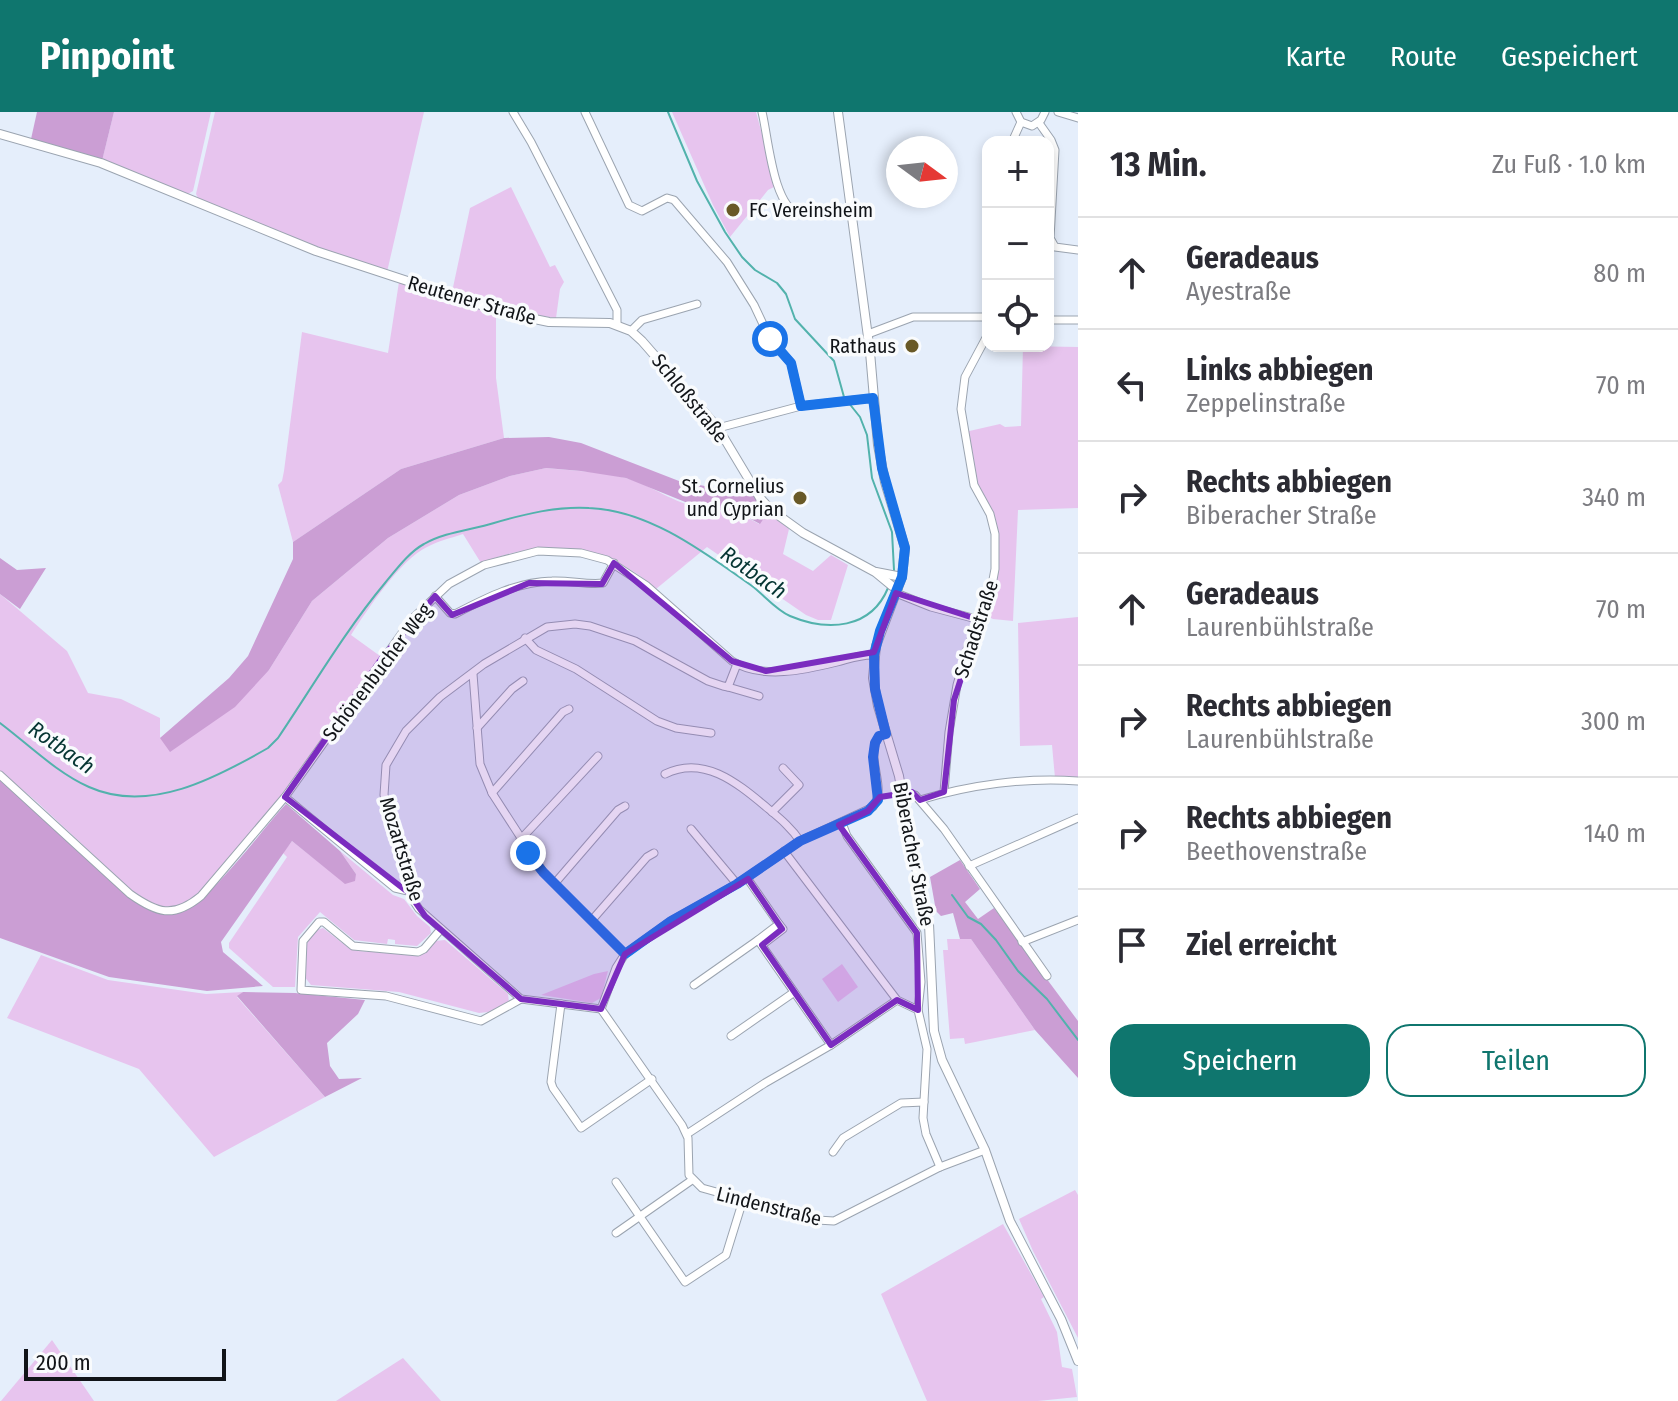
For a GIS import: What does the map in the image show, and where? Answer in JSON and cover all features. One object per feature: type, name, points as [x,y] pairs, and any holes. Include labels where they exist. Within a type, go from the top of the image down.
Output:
[{"type":"street","points":[[513,112],[617,310],[617,324]]},
{"type":"street","points":[[585,112],[629,205],[642,211],[667,198],[674,200],[727,262],[754,305],[770,339],[791,363],[801,406]]},
{"type":"street","points":[[762,112],[778,189],[785,205],[800,214],[850,209]]},
{"type":"street","name":"Biberacher Straße","points":[[838,112],[868,334],[882,468],[905,548],[874,655],[875,689],[902,793],[929,924],[932,1021],[936,1042],[985,1150],[1009,1217],[1061,1319],[1078,1361]]},
{"type":"street","points":[[1016,112],[1021,122],[1032,126],[1039,123],[1045,112]]},
{"type":"street","points":[[1058,112],[1078,118]]},
{"type":"street","points":[[1015,136],[1021,122]]},
{"type":"street","points":[[1039,123],[1055,150],[1050,238],[1055,247],[1078,250]]},
{"type":"street","name":"Reutener Straße","points":[[0,134],[141,178],[316,251],[532,320],[617,324],[631,331]]},
{"type":"street","points":[[631,331],[642,320],[697,304]]},
{"type":"street","points":[[868,334],[913,317],[982,317]]},
{"type":"street","points":[[1054,320],[1078,320]]},
{"type":"street","name":"Schloßstraße","points":[[631,331],[718,428],[760,498],[771,510],[803,533],[894,582]]},
{"type":"street","name":"Schadstraße","points":[[944,792],[954,700],[968,646],[989,601],[994,580],[995,534],[990,514],[974,485],[961,409],[965,377],[982,345]]},
{"type":"street","points":[[718,428],[801,406],[873,398]]},
{"type":"street","name":"Schönenbucher Weg","points":[[0,775],[130,894],[149,907],[163,911],[187,908],[272,814],[400,635],[435,596],[461,576],[484,565],[527,552],[553,551],[581,553],[614,563],[647,586],[737,664],[775,672],[874,655]]},
{"type":"street","points":[[435,596],[450,613],[455,614],[493,595],[529,583],[571,580],[603,583],[614,563]]},
{"type":"street","points":[[894,582],[931,607],[980,620]]},
{"type":"street","name":"Mozartstraße","points":[[521,999],[419,909],[412,892],[408,864],[384,795],[386,765],[406,731],[440,697],[473,674],[525,638],[560,624],[590,626],[645,646],[708,681],[759,696]]},
{"type":"street","points":[[525,638],[536,650],[576,669],[657,721],[676,728],[711,733]]},
{"type":"street","points":[[728,687],[737,664]]},
{"type":"street","points":[[473,674],[480,764],[492,793],[536,864],[625,954]]},
{"type":"street","points":[[477,728],[523,681]]},
{"type":"street","points":[[492,793],[569,709]]},
{"type":"street","points":[[441,929],[418,952],[358,947],[324,922],[319,922],[303,941],[301,990],[386,996],[481,1021],[521,999],[601,1009],[616,968],[625,954],[689,909],[747,878],[800,841],[868,811],[878,800],[874,748],[879,736],[886,734]]},
{"type":"street","points":[[520,840],[598,756]]},
{"type":"street","points":[[665,774],[689,768],[718,773],[739,785],[772,812],[800,841]]},
{"type":"street","points":[[772,812],[799,785],[783,768]]},
{"type":"street","points":[[920,800],[944,792],[1002,784],[1078,781]]},
{"type":"street","points":[[902,793],[911,793],[920,800],[1047,976]]},
{"type":"street","points":[[285,797],[395,888],[412,892]]},
{"type":"street","points":[[555,883],[618,810],[625,806]]},
{"type":"street","points":[[969,866],[1078,818]]},
{"type":"street","points":[[842,823],[847,836],[917,933],[921,982],[918,1010],[927,1049],[926,1134],[940,1167]]},
{"type":"street","points":[[691,829],[737,884]]},
{"type":"street","points":[[784,851],[897,1000],[918,1010]]},
{"type":"street","points":[[592,920],[647,857],[654,853]]},
{"type":"street","points":[[694,985],[760,943],[779,924],[747,878]]},
{"type":"street","points":[[1022,942],[1078,920]]},
{"type":"street","points":[[760,943],[831,1045]]},
{"type":"street","points":[[731,1036],[793,993]]},
{"type":"street","points":[[687,1134],[831,1045],[897,1000]]},
{"type":"street","points":[[561,1004],[551,1082],[581,1128],[652,1079]]},
{"type":"street","name":"Lindenstraße","points":[[601,1009],[687,1134],[688,1171],[692,1180],[702,1188],[817,1220],[834,1221],[940,1167],[985,1150]]},
{"type":"street","points":[[833,1152],[843,1138],[901,1103],[924,1102]]},
{"type":"street","points":[[616,1233],[692,1180]]},
{"type":"street","points":[[616,1182],[685,1282],[726,1255],[743,1200]]},
{"type":"highlighted area","points":[[614,563],[732,661],[766,671],[874,652],[896,593],[980,620],[954,700],[944,792],[920,800],[912,792],[880,797],[868,811],[839,825],[917,933],[918,1010],[897,1000],[831,1045],[762,945],[782,929],[748,879],[625,954],[601,1009],[521,999],[425,916],[409,893],[285,797],[382,658],[435,596],[452,615],[529,583],[602,584]]},
{"type":"shaded area","points":[[37,112],[114,112],[102,161],[31,139]]},
{"type":"shaded area","points":[[114,112],[211,112],[193,191],[188,194],[102,161]]},
{"type":"shaded area","points":[[215,112],[424,112],[387,272],[291,239],[198,198],[196,194]]},
{"type":"shaded area","points":[[672,112],[756,112],[776,186],[768,190],[730,237],[713,205]]},
{"type":"shaded area","points":[[511,187],[550,267],[555,265],[564,282],[556,318],[514,312],[452,292],[470,208]]},
{"type":"shaded area","points":[[399,282],[496,313],[496,378],[504,438],[401,469],[293,542],[278,485],[284,471],[302,332],[388,353]]},
{"type":"shaded area","points":[[1054,347],[1078,347],[1078,508],[1018,510],[1013,621],[987,616],[996,580],[997,534],[975,484],[965,432],[1000,424],[1005,427],[1021,426],[1023,352],[1054,352]]},
{"type":"shaded area","points":[[549,437],[581,443],[679,481],[715,488],[746,485],[768,512],[760,524],[716,508],[700,508],[626,478],[546,468],[510,476],[459,495],[388,538],[312,601],[269,670],[235,707],[170,752],[160,738],[229,678],[248,656],[293,559],[293,542],[401,469],[504,438]]},
{"type":"shaded area","points":[[546,468],[626,478],[682,503],[738,515],[759,524],[768,512],[789,529],[783,554],[813,571],[831,555],[848,565],[831,620],[818,620],[806,615],[707,547],[656,589],[617,562],[595,554],[550,548],[504,555],[481,563],[463,534],[431,545],[406,562],[375,599],[351,635],[380,656],[281,799],[200,895],[176,908],[149,905],[0,771],[0,594],[67,651],[88,693],[121,699],[160,718],[160,738],[269,670],[312,601],[388,538],[459,495],[510,476]]},
{"type":"shaded area","points":[[0,558],[17,570],[46,568],[20,609],[0,594]]},
{"type":"shaded area","points":[[1078,617],[1078,779],[1055,778],[1052,745],[1020,746],[1018,623]]},
{"type":"shaded area","points":[[0,780],[128,896],[157,912],[178,913],[204,896],[286,804],[340,851],[356,874],[355,881],[345,884],[292,841],[221,942],[223,952],[263,986],[207,991],[109,977],[0,938]]},
{"type":"shaded area","points":[[292,841],[345,883],[356,874],[340,851],[393,895],[404,899],[430,927],[431,933],[417,946],[395,944],[395,940],[388,939],[387,944],[354,940],[320,912],[298,937],[295,987],[273,987],[229,948],[229,943],[287,857],[283,853]]},
{"type":"shaded area","points":[[960,860],[980,889],[965,902],[978,919],[994,908],[1078,1021],[1078,1078],[1035,1030],[971,939],[960,939],[953,913],[941,916],[936,911],[930,877]]},
{"type":"shaded area","points":[[323,928],[350,949],[358,951],[420,955],[435,941],[445,940],[508,994],[509,1002],[479,1013],[399,992],[311,985],[304,976],[306,947],[311,935]]},
{"type":"shaded area","points":[[947,939],[971,939],[1035,1030],[965,1044],[964,1038],[950,1039],[943,950],[948,950]]},
{"type":"shaded area","points":[[41,955],[108,980],[206,994],[243,992],[237,997],[325,1097],[214,1157],[139,1069],[7,1018]]},
{"type":"shaded area","points":[[842,964],[858,987],[838,1002],[822,979]]},
{"type":"shaded area","points":[[608,971],[601,998],[592,1003],[541,995],[594,974]]},
{"type":"shaded area","points":[[243,992],[295,993],[365,1000],[358,1014],[327,1043],[330,1066],[339,1079],[362,1078],[325,1097],[237,996]]},
{"type":"shaded area","points":[[1075,1190],[1078,1195],[1078,1338],[1019,1219]]},
{"type":"shaded area","points":[[1003,1224],[1044,1297],[1041,1299],[1057,1332],[1062,1367],[1072,1369],[1077,1397],[1038,1401],[927,1401],[881,1294]]},
{"type":"shaded area","points":[[52,1340],[94,1401],[1,1401]]},
{"type":"shaded area","points":[[403,1358],[441,1401],[336,1401]]},
{"type":"waterway","name":"Rotbach","points":[[668,112],[697,181],[725,232],[742,257],[755,270],[777,283],[786,294],[795,319],[834,361],[844,397]]},
{"type":"waterway","name":"Rotbach","points":[[848,402],[860,417],[867,435],[872,478],[892,532],[894,570]]},
{"type":"waterway","name":"Rotbach","points":[[0,723],[66,774],[89,787],[112,794],[135,797],[158,794],[204,781],[268,748],[278,738],[356,620],[418,547],[449,534],[553,509],[611,511],[655,525],[715,560],[785,613],[804,621],[833,625],[860,619],[871,612],[888,588]]},
{"type":"waterway","points":[[952,895],[968,917],[981,924],[996,940],[1018,971],[1047,999],[1078,1040]]},
{"type":"place","name":"FC Vereinsheim","points":[[733,210]]},
{"type":"place","name":"Rathaus","points":[[912,346]]},
{"type":"place","name":"St. Cornelius und Cyprian","points":[[800,498]]},
{"type":"route","points":[[528,853],[625,954],[689,909],[737,884],[800,841],[868,811],[878,800],[874,748],[879,736],[886,734],[875,689],[874,655],[880,631],[902,577],[905,548],[882,468],[873,398],[801,406],[791,363],[770,339]]}]
